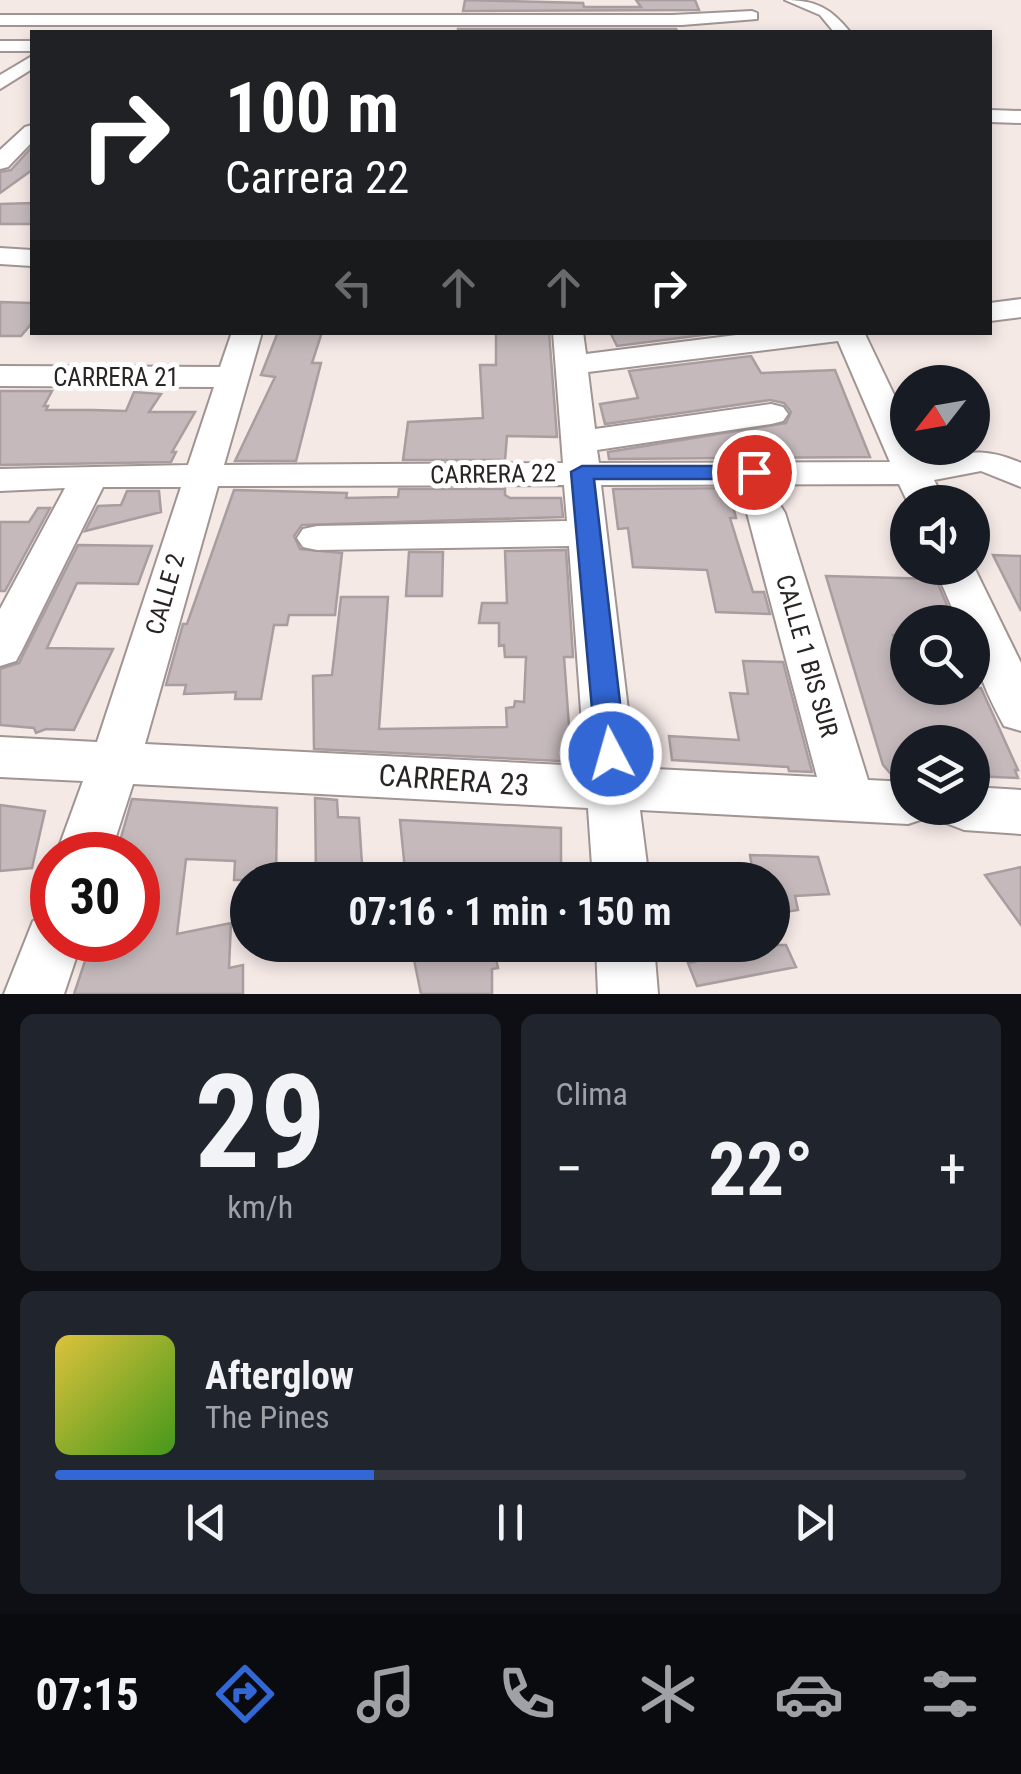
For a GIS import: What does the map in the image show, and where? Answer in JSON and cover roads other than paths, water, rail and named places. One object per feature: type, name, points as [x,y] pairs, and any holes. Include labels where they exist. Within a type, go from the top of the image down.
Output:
[{"type":"street","points":[[79,14],[98,0]]},
{"type":"street","points":[[244,14],[254,0]]},
{"type":"street","points":[[792,0],[825,12],[840,30]]},
{"type":"street","points":[[0,17],[363,17],[478,9],[536,17]]},
{"type":"street","points":[[0,17],[152,20],[752,16]]},
{"type":"street","points":[[140,30],[152,20]]},
{"type":"street","points":[[0,46],[30,46]]},
{"type":"street","points":[[992,116],[1021,117]]},
{"type":"street","points":[[0,132],[30,132]]},
{"type":"street","points":[[5,169],[30,135]]},
{"type":"street","points":[[0,256],[30,258]]},
{"type":"street","points":[[0,268],[30,270]]},
{"type":"street","points":[[992,312],[1021,308]]},
{"type":"street","name":"CALLE 2","points":[[92,832],[246,335]]},
{"type":"street","points":[[620,862],[570,349],[790,335]]},
{"type":"street","points":[[850,335],[918,485]]},
{"type":"street","name":"CARRERA 21","points":[[0,376],[232,377]]},
{"type":"street","points":[[581,457],[770,418],[788,472]]},
{"type":"street","name":"CARRERA 22","points":[[2,484],[90,476],[199,478],[581,457],[788,472],[894,485]]},
{"type":"street","name":"CARRERA 22","points":[[926,485],[985,460],[1021,476]]},
{"type":"street","points":[[0,650],[90,476]]},
{"type":"street","name":"CALLE 1 BIS SUR","points":[[766,513],[848,799]]},
{"type":"street","points":[[317,538],[589,533]]},
{"type":"street","points":[[963,585],[1021,713]]},
{"type":"street","name":"CARRERA 23","points":[[0,757],[890,802]]},
{"type":"street","points":[[990,810],[1021,812]]},
{"type":"street","points":[[34,994],[45,962]]},
{"type":"street","points":[[626,962],[628,994]]}]
